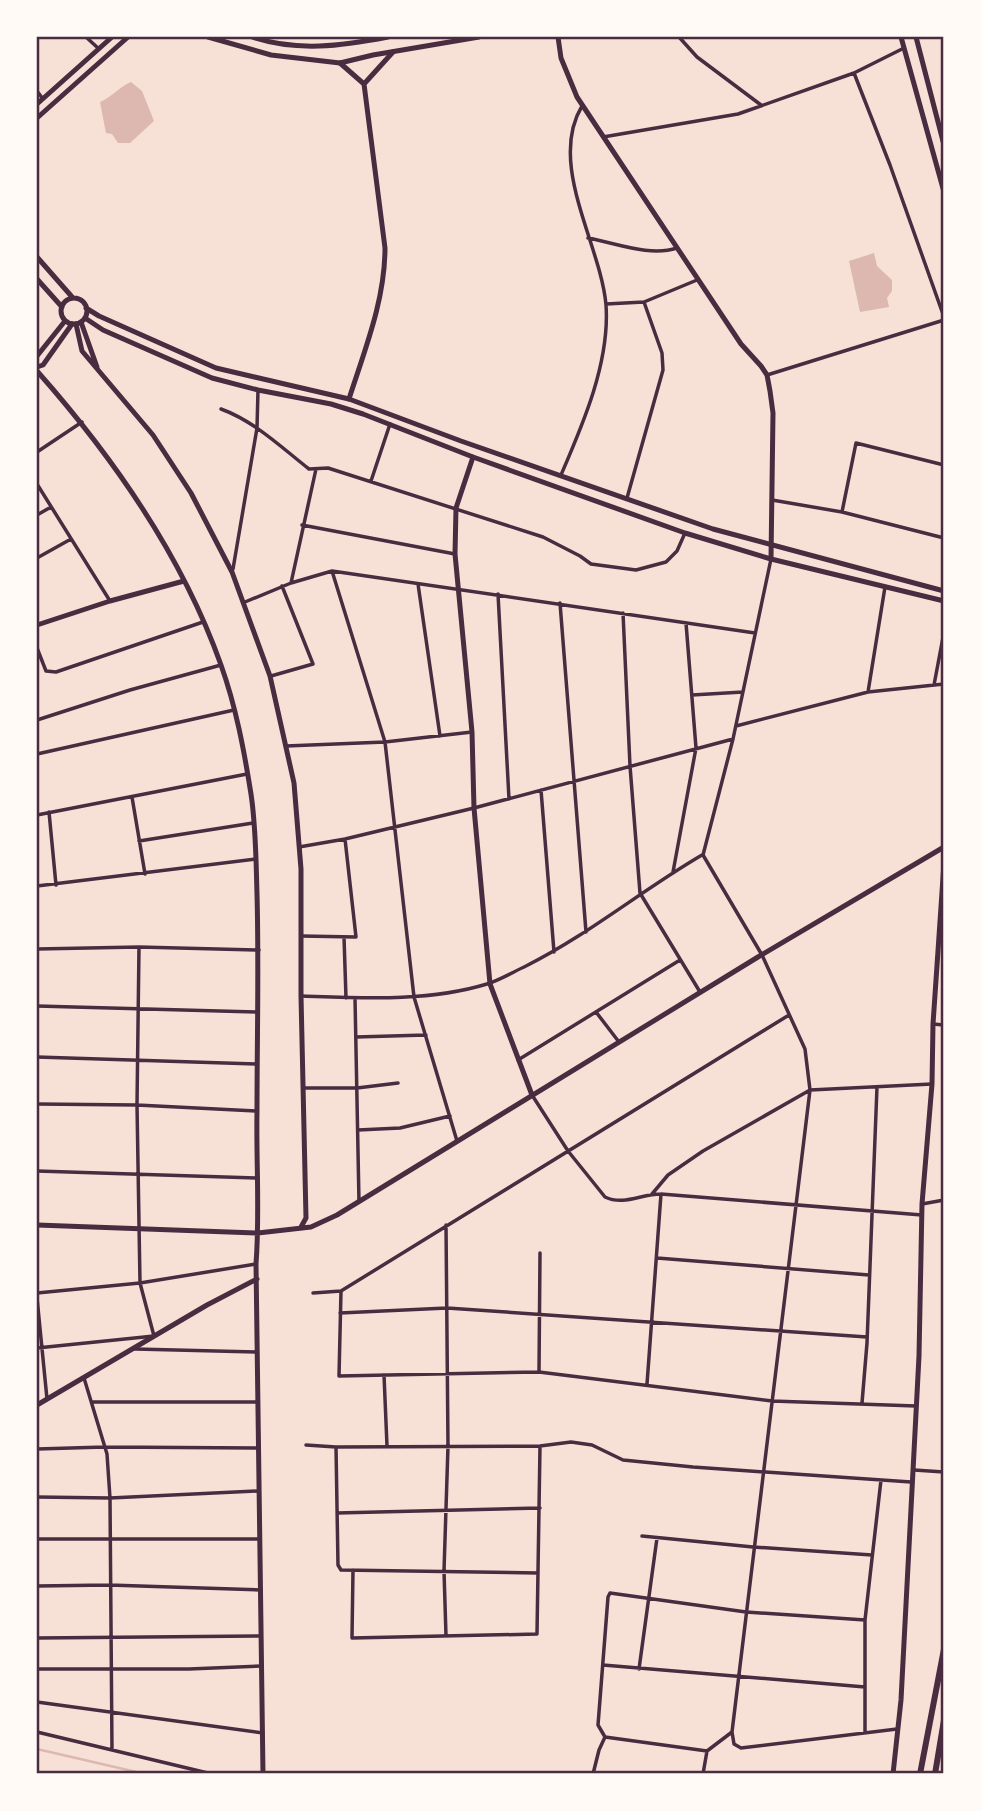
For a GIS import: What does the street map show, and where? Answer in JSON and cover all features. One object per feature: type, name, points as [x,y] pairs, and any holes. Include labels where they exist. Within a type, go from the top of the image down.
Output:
[{"type":"highway","points":[[920,1774],[944,1649]]},
{"type":"highway","points":[[935,1774],[942,1749],[944,1720]]},
{"type":"street","points":[[86,37],[99,49]]},
{"type":"street","points":[[37,104],[112,37]]},
{"type":"street","points":[[37,118],[128,37]]},
{"type":"street","points":[[208,37],[271,55],[340,63],[479,37]]},
{"type":"street","points":[[251,37],[291,46],[322,47],[388,37]]},
{"type":"street","points":[[558,37],[561,58],[583,106],[748,354],[767,375],[773,413],[771,559],[736,726],[703,855],[762,955],[805,1049],[810,1090],[753,1547],[732,1731],[734,1744],[741,1748],[897,1729]]},
{"type":"street","points":[[679,37],[697,57],[761,105]]},
{"type":"street","points":[[901,37],[944,192]]},
{"type":"street","points":[[916,37],[944,145]]},
{"type":"street","points":[[603,137],[738,114],[854,73],[904,48]]},
{"type":"street","points":[[364,83],[393,52]]},
{"type":"street","points":[[340,63],[364,83],[385,248],[382,293],[349,399]]},
{"type":"street","points":[[854,73],[944,320],[944,331]]},
{"type":"street","points":[[37,91],[43,99]]},
{"type":"street","points":[[561,475],[586,415],[598,376],[606,304],[578,205],[572,162],[574,119],[583,106]]},
{"type":"street","points":[[588,238],[665,252],[677,248]]},
{"type":"street","points":[[37,257],[73,298],[83,302],[86,308],[216,368],[349,399],[713,529],[944,592]]},
{"type":"street","points":[[37,279],[62,307]]},
{"type":"street","points":[[606,304],[644,302],[698,280]]},
{"type":"street","points":[[65,321],[62,307],[66,301],[73,298]]},
{"type":"street","points":[[627,498],[663,370],[662,353],[644,302]]},
{"type":"street","points":[[86,308],[78,322],[37,369],[117,468],[184,581],[221,665],[234,710],[247,774],[253,822],[259,950],[256,1264],[263,1774]]},
{"type":"street","points":[[767,375],[944,320]]},
{"type":"street","points":[[65,321],[103,330],[212,378],[331,404],[390,424],[473,457],[685,533],[771,559],[944,601]]},
{"type":"street","points":[[37,356],[65,321]]},
{"type":"street","points":[[78,322],[82,351],[153,435],[191,493],[232,572],[270,676],[293,783],[299,847],[306,1218],[301,1227]]},
{"type":"street","points":[[232,572],[257,428],[258,390]]},
{"type":"street","points":[[221,410],[238,416],[257,428],[309,468],[328,468],[543,537],[580,555],[591,564],[636,570],[666,562],[672,558],[685,533]]},
{"type":"street","points":[[37,452],[82,422]]},
{"type":"street","points":[[371,481],[390,424]]},
{"type":"street","points":[[842,512],[856,443],[944,465]]},
{"type":"street","points":[[473,457],[456,508],[455,554],[472,732],[474,808],[490,984],[532,1095],[568,1151],[605,1197],[621,1202],[661,1194],[922,1215]]},
{"type":"street","points":[[291,583],[316,468]]},
{"type":"street","points":[[37,484],[110,601]]},
{"type":"street","points":[[771,499],[842,512],[944,538]]},
{"type":"street","points":[[37,515],[51,507]]},
{"type":"street","points":[[302,525],[455,554]]},
{"type":"street","points":[[37,558],[71,539]]},
{"type":"street","points":[[244,602],[282,586],[332,571],[755,633]]},
{"type":"street","points":[[332,571],[385,742],[414,997],[457,1141]]},
{"type":"street","points":[[37,625],[184,581]]},
{"type":"street","points":[[418,584],[440,736]]},
{"type":"street","points":[[270,676],[313,664],[282,586]]},
{"type":"street","points":[[867,692],[885,586]]},
{"type":"street","points":[[498,594],[509,799]]},
{"type":"street","points":[[560,603],[586,932]]},
{"type":"street","points":[[623,613],[640,893],[700,992]]},
{"type":"street","points":[[37,648],[46,671],[52,672],[203,622]]},
{"type":"street","points":[[673,872],[696,748],[687,622]]},
{"type":"street","points":[[934,685],[944,632]]},
{"type":"street","points":[[37,720],[130,690],[221,665]]},
{"type":"street","points":[[736,726],[867,692],[944,684]]},
{"type":"street","points":[[692,695],[743,692]]},
{"type":"street","points":[[37,754],[234,710]]},
{"type":"street","points":[[285,746],[385,742],[472,732]]},
{"type":"street","points":[[299,847],[345,839],[474,808],[733,738]]},
{"type":"street","points":[[37,815],[247,774]]},
{"type":"street","points":[[541,790],[554,952]]},
{"type":"street","points":[[131,796],[145,874]]},
{"type":"street","points":[[49,813],[56,885]]},
{"type":"street","points":[[139,841],[253,822]]},
{"type":"street","points":[[301,936],[356,937],[345,839]]},
{"type":"street","points":[[37,1225],[258,1233],[311,1227],[359,1202],[700,992],[944,847]]},
{"type":"street","points":[[301,996],[414,997],[490,984],[554,952],[640,893],[703,855]]},
{"type":"street","points":[[37,886],[256,859]]},
{"type":"street","points":[[893,1774],[916,1406],[922,1204],[932,1084],[933,1024],[944,863]]},
{"type":"street","points":[[344,936],[346,998]]},
{"type":"street","points":[[37,949],[139,947],[259,950]]},
{"type":"street","points":[[139,947],[136,1105],[140,1283],[154,1336]]},
{"type":"street","points":[[518,1060],[680,961]]},
{"type":"street","points":[[355,998],[359,1202]]},
{"type":"street","points":[[37,1006],[258,1013]]},
{"type":"street","points":[[596,1012],[619,1042]]},
{"type":"street","points":[[313,1293],[341,1291],[789,1015]]},
{"type":"street","points":[[933,1024],[944,1025]]},
{"type":"street","points":[[356,1037],[426,1035]]},
{"type":"street","points":[[37,1057],[258,1064]]},
{"type":"street","points":[[303,1088],[357,1088],[398,1083]]},
{"type":"street","points":[[652,1194],[668,1175],[703,1151],[810,1090],[932,1084]]},
{"type":"street","points":[[862,1403],[877,1087]]},
{"type":"street","points":[[37,1104],[136,1105],[257,1111]]},
{"type":"street","points":[[358,1130],[400,1128],[450,1116]]},
{"type":"street","points":[[37,1171],[258,1178]]},
{"type":"street","points":[[648,1384],[661,1194]]},
{"type":"street","points":[[922,1204],[944,1200]]},
{"type":"street","points":[[446,1225],[449,1446],[444,1571],[446,1636]]},
{"type":"street","points":[[539,1372],[540,1253]]},
{"type":"street","points":[[657,1258],[869,1275]]},
{"type":"street","points":[[47,1399],[37,1295],[140,1283],[256,1264]]},
{"type":"street","points":[[37,1405],[207,1305],[257,1279]]},
{"type":"street","points":[[341,1291],[339,1376],[539,1372],[772,1401],[916,1406]]},
{"type":"street","points":[[340,1313],[447,1308],[867,1337]]},
{"type":"street","points":[[40,1347],[154,1336]]},
{"type":"street","points":[[133,1349],[258,1353]]},
{"type":"street","points":[[384,1375],[387,1446]]},
{"type":"street","points":[[84,1378],[106,1447],[110,1498],[112,1750]]},
{"type":"street","points":[[93,1402],[258,1402]]},
{"type":"street","points":[[306,1445],[540,1446],[571,1442],[592,1445],[623,1460],[911,1482]]},
{"type":"street","points":[[353,1570],[352,1638],[537,1634],[540,1446]]},
{"type":"street","points":[[336,1447],[338,1565],[341,1570],[538,1573]]},
{"type":"street","points":[[37,1449],[259,1448]]},
{"type":"street","points":[[912,1469],[944,1472]]},
{"type":"street","points":[[865,1733],[865,1620],[881,1480]]},
{"type":"street","points":[[37,1497],[110,1498],[260,1491]]},
{"type":"street","points":[[337,1513],[540,1508]]},
{"type":"street","points":[[642,1536],[872,1555]]},
{"type":"street","points":[[639,1669],[657,1538]]},
{"type":"street","points":[[37,1539],[260,1539]]},
{"type":"street","points":[[37,1586],[109,1585],[261,1590]]},
{"type":"street","points":[[605,1737],[598,1725],[610,1593],[746,1612],[865,1620]]},
{"type":"street","points":[[37,1638],[261,1636]]},
{"type":"street","points":[[603,1665],[865,1687]]},
{"type":"street","points":[[37,1669],[262,1666]]},
{"type":"street","points":[[37,1702],[263,1732]]},
{"type":"street","points":[[703,1774],[707,1751],[732,1731]]},
{"type":"street","points":[[37,1732],[212,1774]]},
{"type":"street","points":[[605,1737],[707,1751]]},
{"type":"street","points":[[593,1774],[605,1737]]},
{"type":"shaded area","points":[[131,82],[142,91],[154,121],[130,143],[118,143],[112,134],[106,133],[100,102]]},
{"type":"shaded area","points":[[874,253],[877,266],[892,280],[892,291],[887,298],[889,307],[860,312],[849,261]]},
{"type":"waterway","points":[[37,1749],[145,1774]]}]
